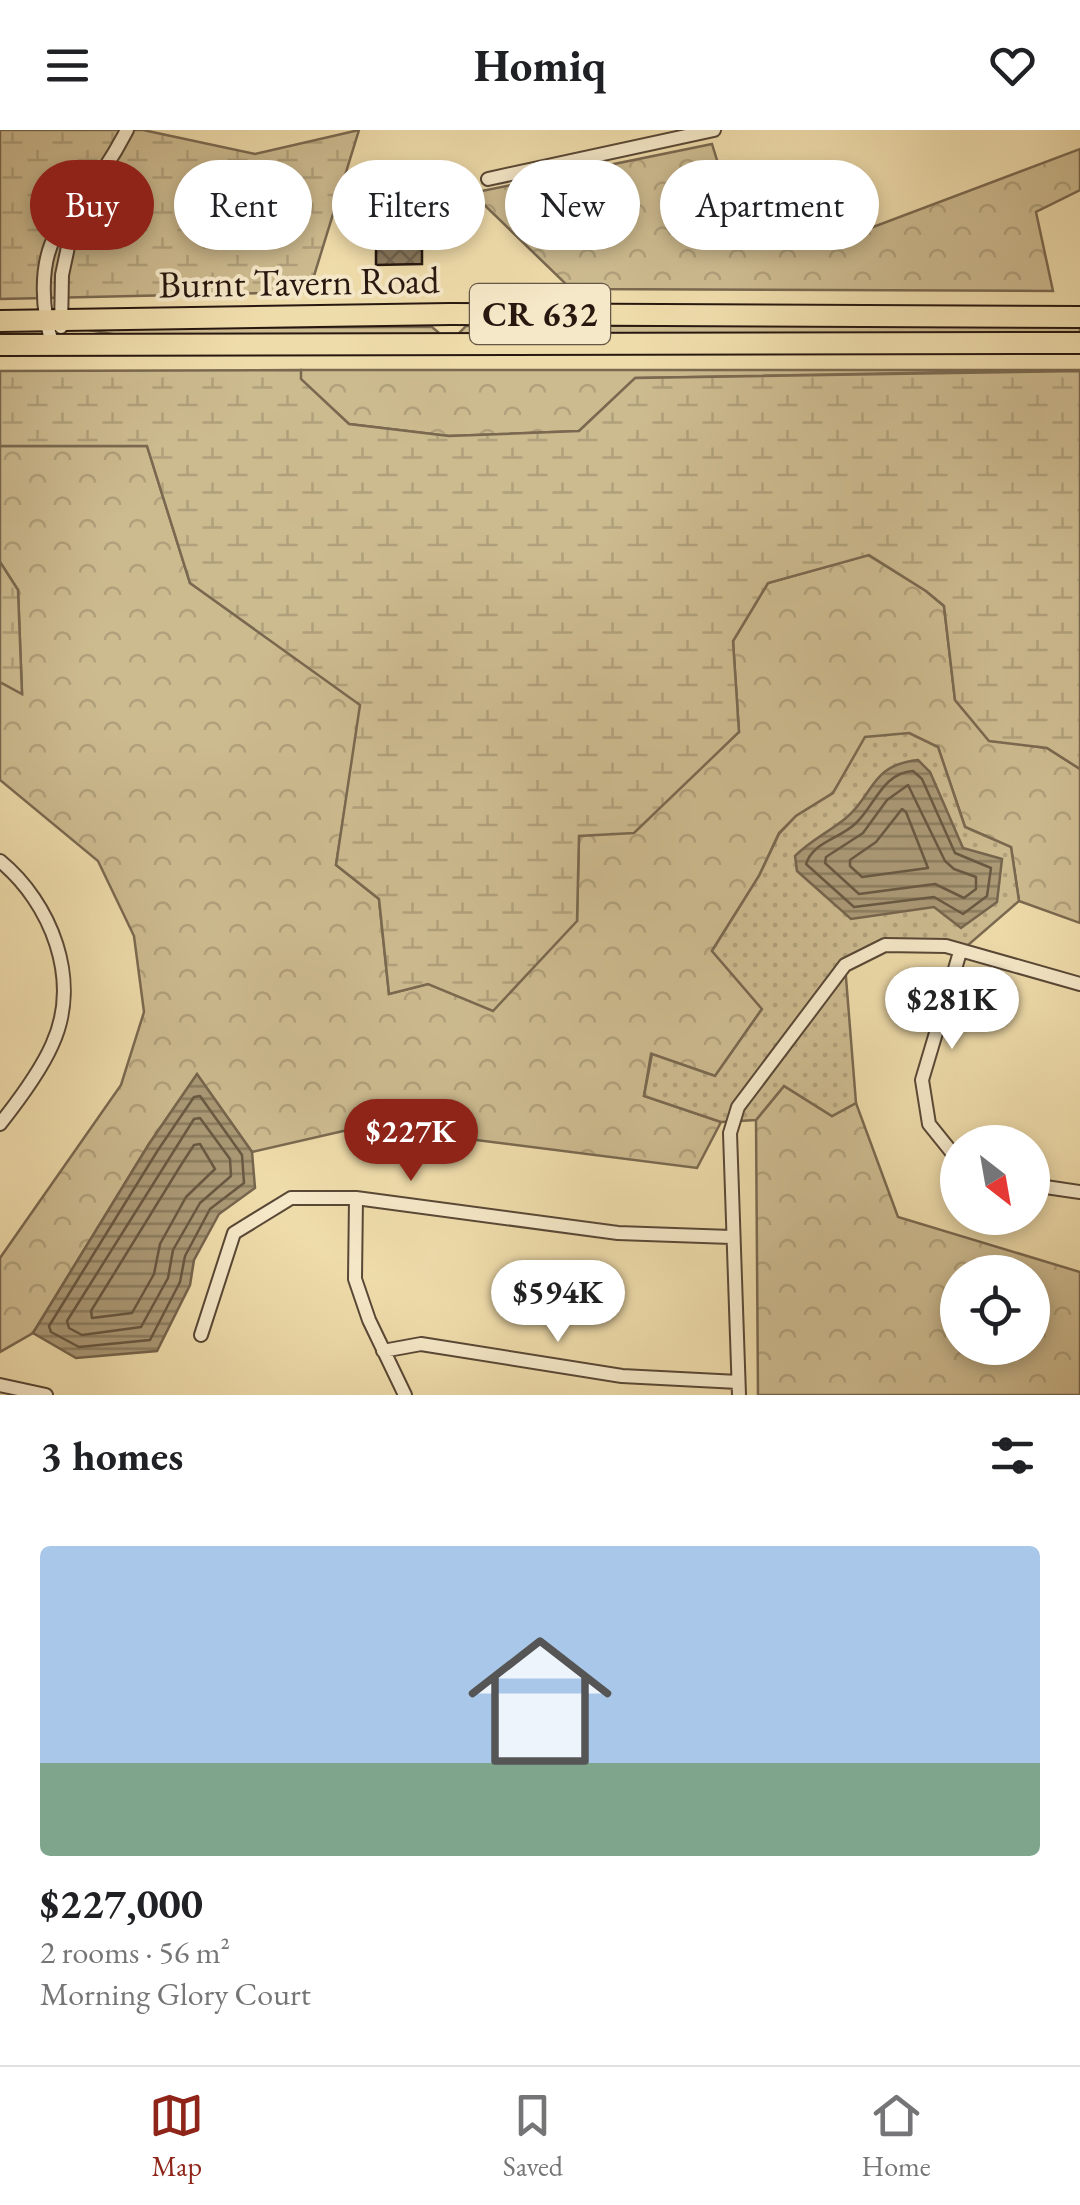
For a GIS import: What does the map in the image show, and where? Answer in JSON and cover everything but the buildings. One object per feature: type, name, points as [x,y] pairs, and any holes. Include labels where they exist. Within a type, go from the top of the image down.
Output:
[{"type":"main road","name":"Burnt Tavern Road","points":[[0,320],[450,314],[1080,317]]},
{"type":"main road","name":"Burnt Tavern Road","points":[[0,345],[1080,343]]},
{"type":"street","points":[[54,346],[54,321],[67,239],[77,207],[128,130]]},
{"type":"street","points":[[488,180],[714,130]]},
{"type":"street","points":[[449,344],[450,314]]},
{"type":"street","points":[[0,861],[30,890],[52,930],[62,964],[63,989],[53,1043],[0,1124]]},
{"type":"street","points":[[383,1351],[421,1344],[622,1376],[738,1389],[730,1133],[738,1106],[845,965],[885,944],[946,946],[1080,984]]},
{"type":"street","points":[[940,1138],[928,1124],[922,1080],[960,952]]},
{"type":"street","points":[[1050,1188],[1080,1192]]},
{"type":"street","points":[[201,1334],[234,1233],[291,1198],[356,1198],[618,1233],[731,1237]]},
{"type":"street","points":[[356,1198],[354,1278],[405,1395]]},
{"type":"street","points":[[0,1385],[46,1395]]},
{"type":"green space","points":[[0,130],[143,130],[255,154],[359,130],[350,160],[332,160],[332,217],[309,292],[0,299]]},
{"type":"green space","points":[[712,144],[717,160],[660,160],[660,250],[879,250],[879,225],[1080,149],[1080,190],[1036,212],[1053,291],[571,289],[531,250],[640,250],[640,160],[634,160]]},
{"type":"green space","points":[[505,186],[505,225],[485,206],[485,190]]},
{"type":"green space","points":[[1080,325],[1080,337],[460,332],[466,326]]},
{"type":"green space","points":[[432,327],[438,332],[436,336],[142,339],[77,328]]},
{"type":"green space","points":[[301,370],[1080,370],[636,378],[579,431],[449,436],[349,424],[300,379]]},
{"type":"green space","points":[[301,370],[301,379],[349,424],[449,436],[579,431],[635,378],[1080,371],[1080,769],[1047,748],[989,741],[955,700],[944,606],[869,555],[768,583],[733,641],[739,732],[634,833],[579,836],[577,921],[493,1011],[428,984],[389,994],[379,899],[336,865],[360,705],[190,583],[147,446],[0,446],[0,371]]},
{"type":"green space","points":[[0,446],[147,446],[190,583],[361,705],[336,865],[379,899],[389,994],[428,984],[577,921],[579,836],[739,732],[733,641],[768,583],[868,555],[944,606],[955,700],[989,740],[1047,748],[1080,769],[1080,923],[1019,901],[1011,847],[965,827],[938,747],[866,737],[833,793],[796,816],[779,833],[759,876],[712,951],[762,1009],[715,1076],[651,1054],[644,1096],[721,1122],[697,1168],[365,1126],[252,1152],[197,1075],[149,1144],[33,1333],[0,1352],[0,1258],[121,1085],[144,1012],[134,936],[98,861],[0,780],[0,682],[22,693],[18,590],[0,562]]},
{"type":"green space","points":[[0,562],[18,590],[22,694],[0,682]]},
{"type":"green space","points":[[909,733],[938,747],[965,827],[1011,847],[1019,901],[960,952],[885,945],[845,965],[856,1103],[832,1116],[784,1086],[756,1120],[721,1122],[644,1096],[652,1054],[715,1076],[762,1009],[712,951],[759,876],[779,834],[796,816],[833,793],[865,737]]},
{"type":"green space","points":[[784,1086],[832,1116],[856,1103],[898,1217],[940,1230],[940,1235],[958,1235],[1024,1255],[940,1255],[940,1365],[1050,1365],[1050,1263],[1080,1272],[1080,1395],[758,1395],[756,1120]]},
{"type":"water","points":[[918,760],[930,772],[963,848],[1002,859],[997,902],[961,928],[934,907],[851,919],[797,871],[795,856],[846,818],[882,774],[902,763]]},
{"type":"water","points":[[197,1074],[252,1152],[255,1188],[219,1214],[194,1260],[190,1285],[157,1351],[76,1358],[33,1333],[149,1144]]}]
